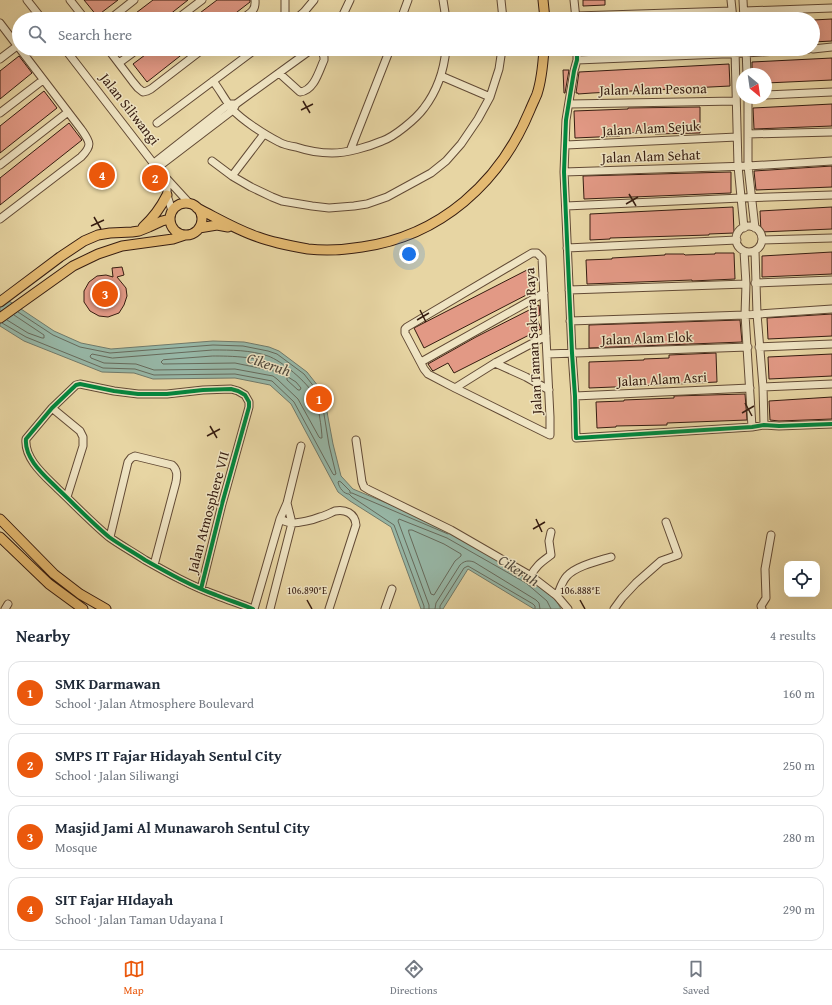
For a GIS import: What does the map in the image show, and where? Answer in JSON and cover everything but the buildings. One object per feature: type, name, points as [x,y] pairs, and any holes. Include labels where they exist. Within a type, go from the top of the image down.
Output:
[{"type":"main road","points":[[543,0],[544,12]]},
{"type":"main road","points":[[185,235],[177,233],[170,223],[174,208],[182,204],[194,206],[256,237],[276,243],[309,249],[332,250],[377,245],[408,235],[430,225],[451,212],[474,193],[492,175],[510,150],[524,124],[537,94],[543,68],[544,56]]},
{"type":"main road","points":[[140,231],[152,218],[167,195]]},
{"type":"main road","points":[[0,318],[73,266],[98,254],[122,246],[173,239],[193,233],[199,228],[202,220],[200,212],[194,206]]},
{"type":"main road","points":[[0,302],[84,241],[98,235],[140,231],[171,215]]},
{"type":"main road","points":[[199,228],[217,225],[241,230]]},
{"type":"main road","points":[[0,519],[54,574],[80,594],[106,609]]},
{"type":"main road","points":[[0,537],[49,584],[83,609]]},
{"type":"street","points":[[27,0],[36,12]]},
{"type":"street","points":[[70,0],[79,12]]},
{"type":"street","points":[[119,12],[134,0]]},
{"type":"street","points":[[186,12],[202,0]]},
{"type":"street","points":[[251,12],[254,10],[255,0]]},
{"type":"street","points":[[285,0],[285,12]]},
{"type":"street","points":[[304,12],[314,0]]},
{"type":"street","points":[[344,12],[350,0]]},
{"type":"street","points":[[404,12],[408,0]]},
{"type":"street","points":[[443,0],[445,12]]},
{"type":"street","points":[[501,0],[502,12]]},
{"type":"street","points":[[574,0],[575,12]]},
{"type":"street","points":[[710,12],[732,11],[731,0]]},
{"type":"street","points":[[743,0],[744,11],[832,8]]},
{"type":"street","points":[[0,23],[12,39]]},
{"type":"street","points":[[820,48],[832,47]]},
{"type":"street","points":[[0,59],[12,52]]},
{"type":"street","points":[[0,218],[81,157],[90,145],[87,137],[25,56]]},
{"type":"street","name":"Jalan Siliwangi","points":[[70,56],[155,166],[194,206]]},
{"type":"street","points":[[114,56],[138,88],[143,92],[151,89],[194,56]]},
{"type":"street","points":[[119,63],[128,56]]},
{"type":"street","points":[[157,123],[247,56]]},
{"type":"street","points":[[155,166],[202,129],[302,56]]},
{"type":"street","points":[[279,73],[300,92],[304,92],[314,83],[324,60],[324,56]]},
{"type":"street","points":[[350,151],[387,56]]},
{"type":"street","points":[[213,81],[233,106],[264,134],[280,143],[308,151],[332,153],[350,151],[383,141],[414,120],[435,91],[441,76],[445,56]]},
{"type":"street","points":[[212,161],[232,176],[282,201],[329,208],[367,204],[387,197],[431,173],[461,144],[490,98],[499,69],[501,56]]},
{"type":"street","points":[[577,56],[570,104],[566,120],[564,172],[576,438],[764,425],[779,426],[832,424]]},
{"type":"street","points":[[577,60],[647,56]]},
{"type":"street","points":[[735,56],[736,101]]},
{"type":"street","points":[[746,56],[747,68]]},
{"type":"street","points":[[441,76],[490,98]]},
{"type":"street","points":[[0,113],[43,80]]},
{"type":"street","points":[[772,95],[832,92]]},
{"type":"street","name":"Jalan Alam Pesona","points":[[570,104],[736,101]]},
{"type":"street","points":[[736,104],[738,166],[744,228]]},
{"type":"street","points":[[748,104],[748,166],[755,228]]},
{"type":"street","points":[[0,165],[68,112]]},
{"type":"street","points":[[748,134],[832,132]]},
{"type":"street","points":[[232,176],[264,134]]},
{"type":"street","name":"Jalan Alam Sejuk","points":[[566,145],[737,137]]},
{"type":"street","name":"Jalan Alam Sehat","points":[[564,172],[748,166],[832,161]]},
{"type":"street","points":[[167,179],[167,195],[171,215]]},
{"type":"street","points":[[566,206],[742,198],[832,196]]},
{"type":"street","points":[[752,227],[761,233],[762,240],[760,247],[755,251],[748,252],[739,247],[737,240],[738,233],[744,228],[752,227]]},
{"type":"street","points":[[762,240],[832,238]]},
{"type":"street","points":[[567,248],[737,240]]},
{"type":"street","points":[[744,251],[746,284],[745,315],[752,427]]},
{"type":"street","points":[[755,251],[757,314],[763,387],[764,425]]},
{"type":"street","name":"Jalan Taman Sakura Raya","points":[[421,362],[406,333],[405,329],[407,327],[532,253],[537,253],[542,258],[548,354],[550,435],[455,388]]},
{"type":"street","points":[[756,283],[832,280]]},
{"type":"street","points":[[569,290],[746,284]]},
{"type":"street","points":[[544,293],[421,362],[428,374],[455,388],[495,363],[546,336]]},
{"type":"street","points":[[570,321],[745,315],[832,309]]},
{"type":"street","points":[[759,347],[832,344]]},
{"type":"street","name":"Jalan Alam Elok","points":[[548,354],[748,347]]},
{"type":"street","points":[[495,363],[526,377],[549,390]]},
{"type":"street","name":"Jalan Atmosphere VII","points":[[52,408],[73,387],[80,384],[138,394],[167,394],[202,390],[231,389],[245,395],[249,402],[249,407],[222,504],[202,589]]},
{"type":"street","points":[[763,387],[832,384]]},
{"type":"street","name":"Jalan Alam Asri","points":[[575,396],[750,388]]},
{"type":"street","points":[[67,497],[83,446],[83,437],[78,429],[52,408],[26,439],[30,458],[45,477],[87,518],[110,537],[154,565],[179,579],[217,596],[235,601],[254,609],[280,520],[287,504],[301,446]]},
{"type":"street","points":[[356,440],[364,487],[450,530],[531,576],[557,596],[568,609]]},
{"type":"street","points":[[110,537],[129,460],[135,456],[172,465],[177,474],[176,482],[154,565]]},
{"type":"street","points":[[270,609],[292,523],[287,504]]},
{"type":"street","points":[[280,520],[292,523],[312,520],[342,510],[351,514],[356,521],[354,532],[329,609]]},
{"type":"street","points":[[614,609],[636,583],[661,561],[678,556],[666,522]]},
{"type":"street","points":[[531,576],[535,569],[551,555],[549,541],[551,532]]},
{"type":"street","points":[[762,609],[761,606],[766,598],[765,569],[771,535]]},
{"type":"street","points":[[557,596],[565,578],[571,572],[611,557]]},
{"type":"street","points":[[384,609],[392,589]]},
{"type":"water","name":"Cikeruh","points":[[0,295],[54,331],[81,343],[111,349],[213,341],[244,342],[269,347],[279,351],[307,372],[322,391],[341,476],[353,489],[451,530],[531,576],[554,596],[561,609],[534,609],[468,569],[443,609],[421,609],[391,527],[338,492],[291,404],[270,385],[235,378],[153,379],[134,373],[102,372],[24,341],[0,326]]},
{"type":"cycle path","points":[[577,56],[566,120],[564,172],[576,438],[764,425],[779,426],[832,424]]},
{"type":"cycle path","points":[[201,589],[222,504],[249,407],[249,402],[245,395],[231,389],[167,394],[138,394],[80,384],[76,385],[52,408],[26,439],[28,453],[36,467],[89,519],[118,543],[145,560],[198,588],[253,609]]},
{"type":"place","name":"SIT Fajar HIdayah","points":[[102,175]]},
{"type":"place","name":"SMPS IT Fajar Hidayah Sentul City","points":[[155,178]]},
{"type":"place","name":"Masjid Jami Al Munawaroh Sentul City","points":[[105,294]]},
{"type":"place","name":"SMK Darmawan","points":[[319,399]]}]
